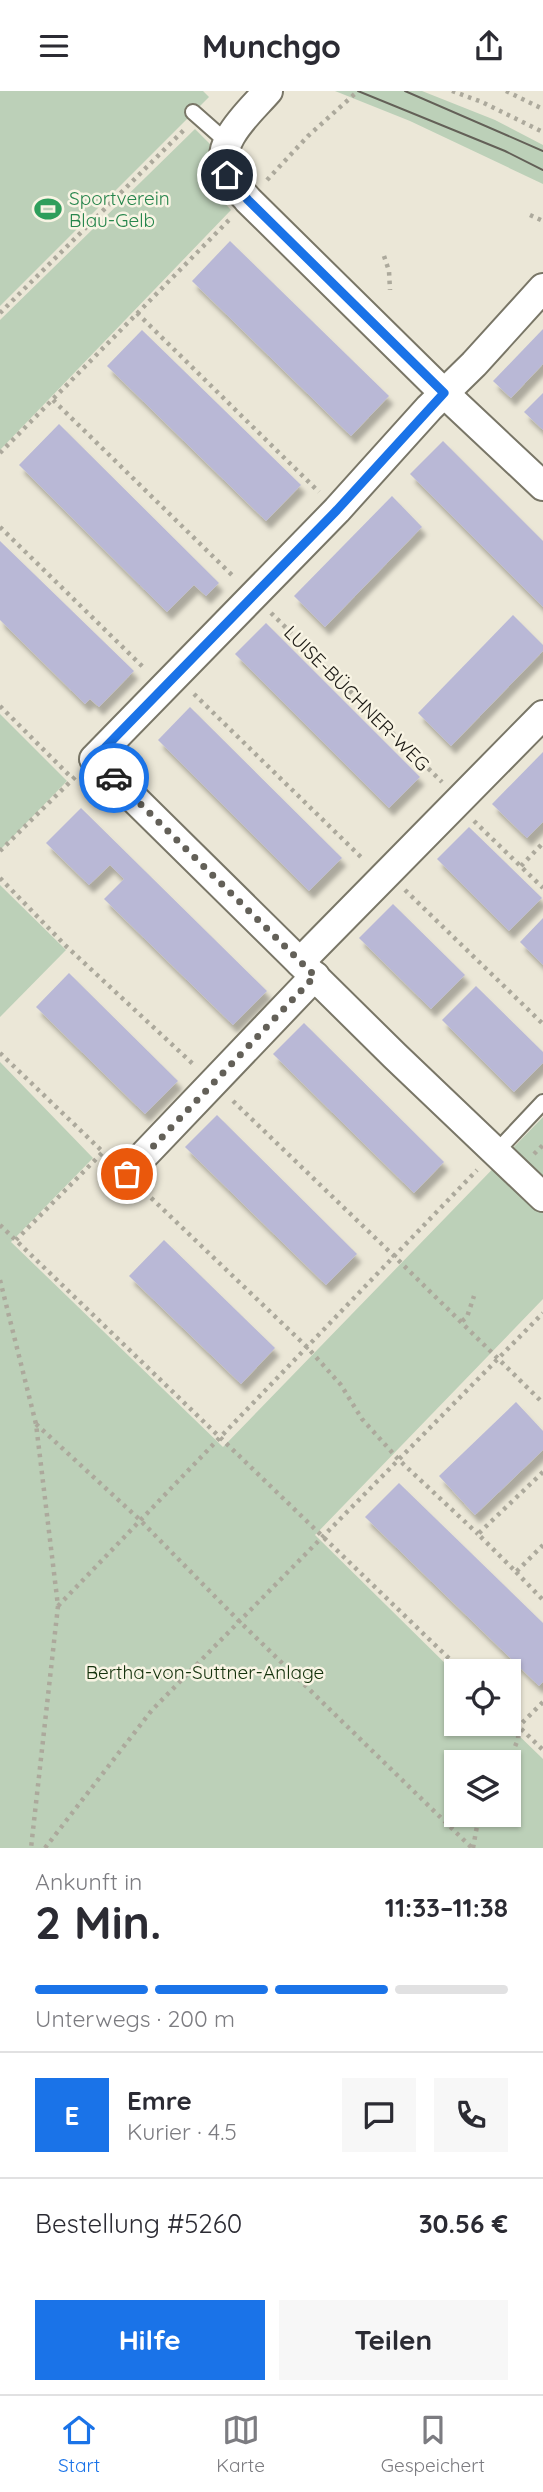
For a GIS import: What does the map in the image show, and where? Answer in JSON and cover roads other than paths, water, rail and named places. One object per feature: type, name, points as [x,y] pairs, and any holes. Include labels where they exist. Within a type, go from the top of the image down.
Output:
[{"type":"street","points":[[268,91],[227,142],[224,163],[227,175],[248,200],[444,393],[543,486]]},
{"type":"street","points":[[543,288],[337,510],[94,759],[543,1197]]},
{"type":"street","points":[[127,1174],[307,969],[384,875],[543,715]]},
{"type":"lane","points":[[195,114],[227,142]]},
{"type":"lane","points":[[496,1152],[543,1102]]},
{"type":"tram line","points":[[358,91],[505,151],[543,170]]},
{"type":"tram line","points":[[405,91],[543,151]]},
{"type":"place","name":"Sportverein Blau-Gelb","points":[[48,209]]},
{"type":"park label","name":"Bertha-von-Suttner-Anlage","points":[[205,1672]]}]
